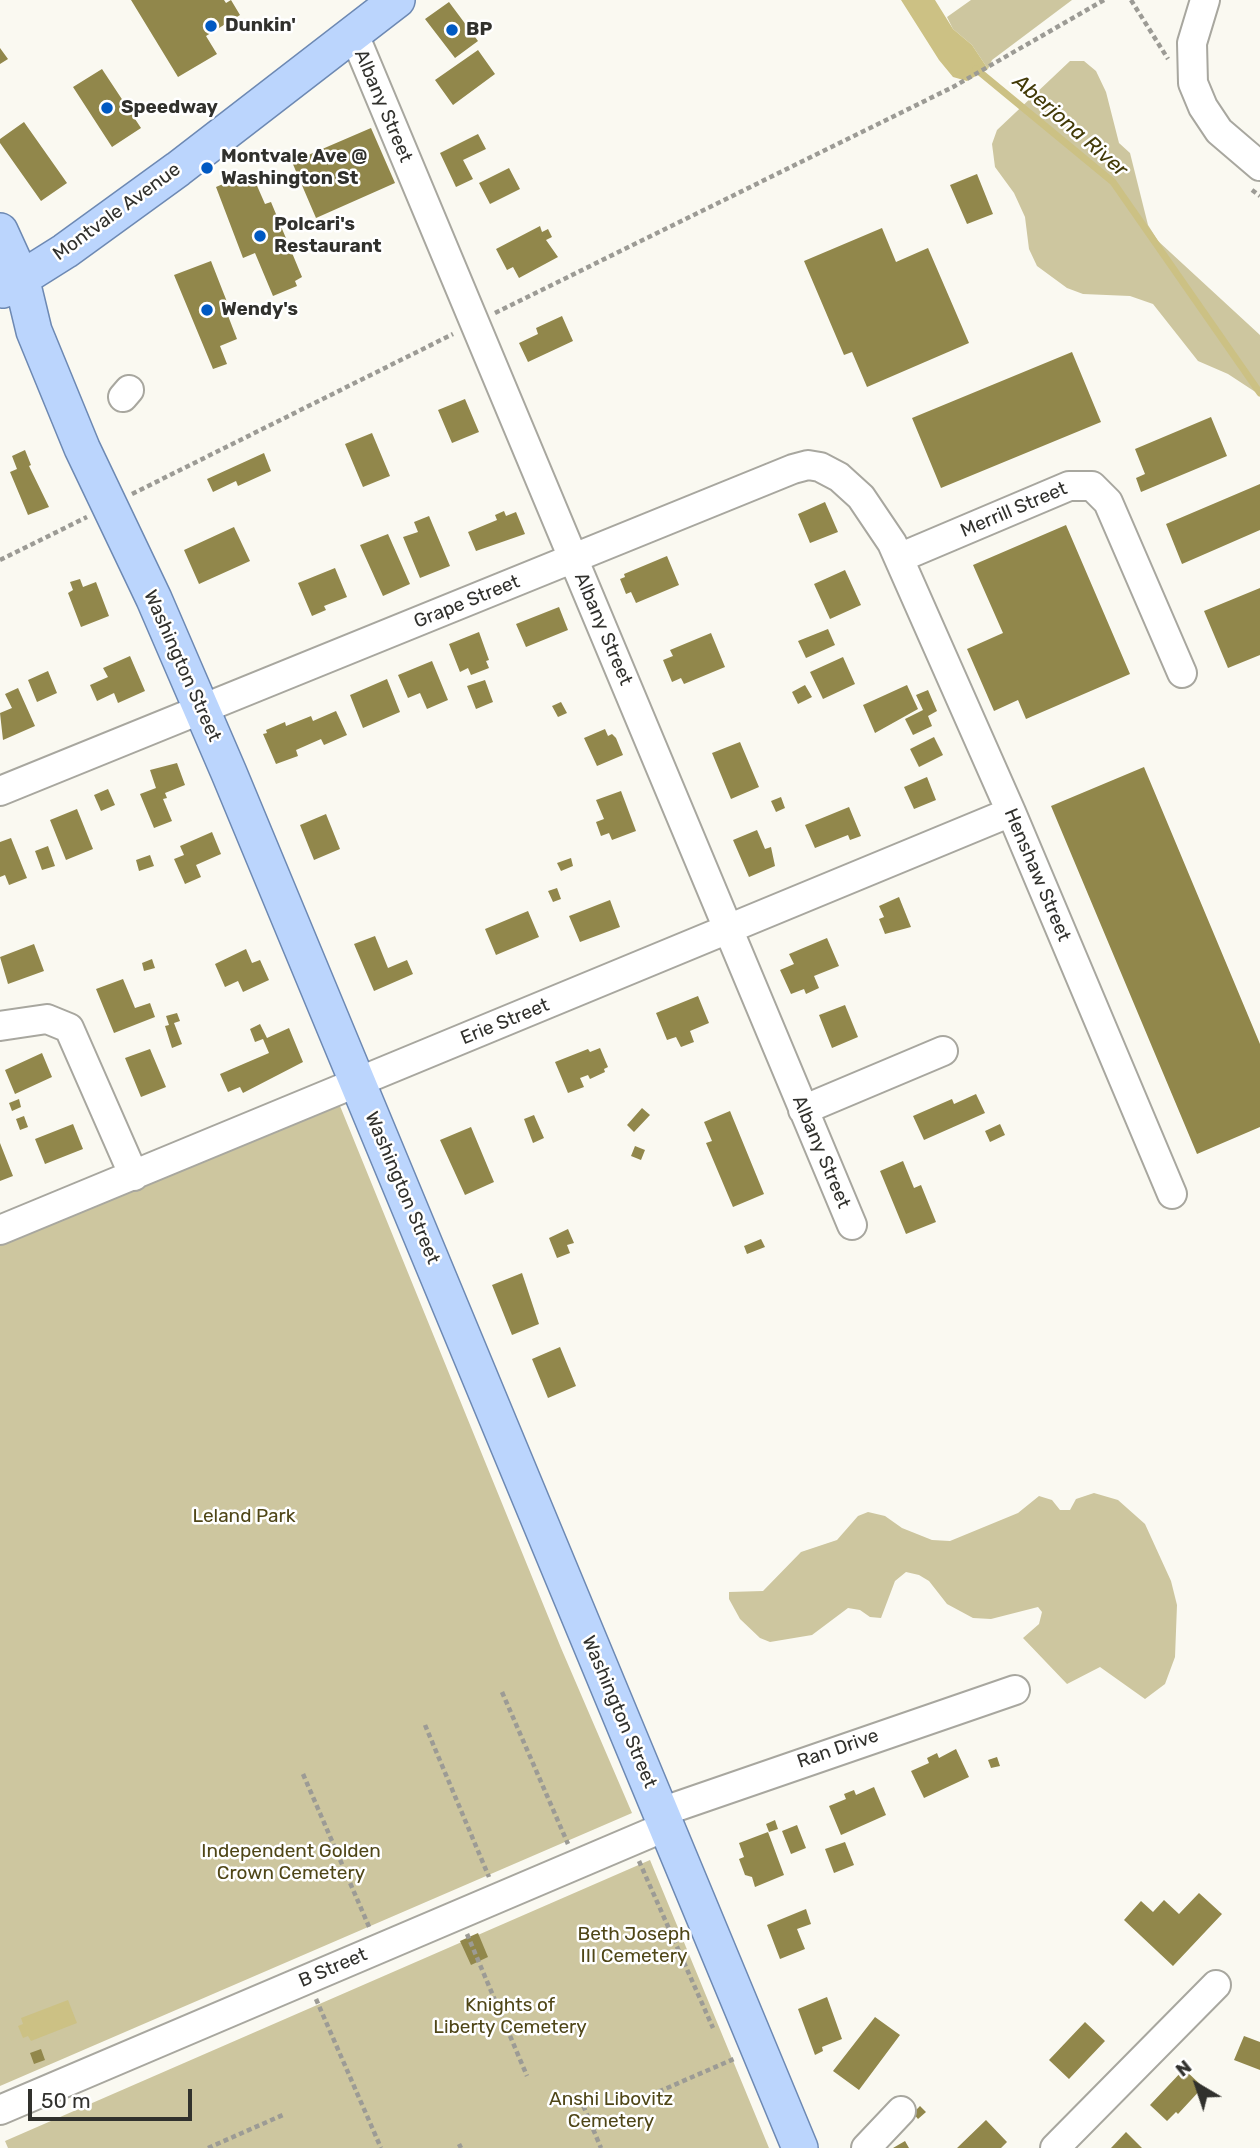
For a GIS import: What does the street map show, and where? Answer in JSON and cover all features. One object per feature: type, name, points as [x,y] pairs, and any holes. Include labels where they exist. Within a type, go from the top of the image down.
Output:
[{"type":"main road","name":"Montvale Avenue","points":[[11,284],[65,251],[170,174],[397,0]]},
{"type":"main road","name":"Washington Street","points":[[0,231],[11,284],[34,331],[82,448],[202,710],[800,2148]]},
{"type":"street","points":[[1205,0],[1192,43],[1193,83],[1203,107],[1219,131],[1260,166]]},
{"type":"street","name":"Albany Street","points":[[353,32],[852,1226]]},
{"type":"street","name":"Grape Street","points":[[0,791],[793,469],[811,465],[839,477],[861,497],[884,528],[899,558]]},
{"type":"street","name":"Merrill Street","points":[[899,558],[1069,486],[1092,486],[1108,502],[1182,673]]},
{"type":"street","name":"Henshaw Street","points":[[899,558],[1011,812],[1172,1194]]},
{"type":"street","name":"Erie Street","points":[[0,1230],[1011,812]]},
{"type":"street","points":[[0,1026],[47,1019],[69,1028],[134,1176]]},
{"type":"street","points":[[803,1110],[943,1051]]},
{"type":"street","name":"Ran Drive","points":[[664,1819],[1015,1690]]},
{"type":"street","name":"B Street","points":[[0,2110],[631,1841],[664,1819]]},
{"type":"street","points":[[1055,2148],[1216,1985]]},
{"type":"street","points":[[866,2148],[901,2111]]},
{"type":"path","points":[[953,87],[1104,0]]},
{"type":"path","points":[[502,1692],[577,1864]]},
{"type":"path","points":[[425,1725],[498,1898]]},
{"type":"path","points":[[303,1774],[378,1948]]},
{"type":"path","points":[[631,1841],[713,2028]]},
{"type":"path","points":[[458,1914],[527,2076]]},
{"type":"path","points":[[307,1979],[381,2148]]},
{"type":"path","points":[[651,2095],[759,2048]]},
{"type":"path","points":[[580,2098],[601,2148]]},
{"type":"path","points":[[208,2148],[285,2114]]},
{"type":"green space","points":[[971,0],[1072,0],[992,60],[988,69],[972,45],[953,29],[947,17]]},
{"type":"green space","points":[[1070,61],[1084,61],[1096,71],[1106,92],[1119,143],[1130,153],[1148,225],[1158,241],[1260,335],[1260,395],[1228,374],[1198,361],[1153,304],[1130,296],[1083,294],[1067,288],[1037,266],[1029,249],[1025,217],[1014,193],[995,167],[992,144],[997,130]]},
{"type":"green space","name":"Leland Park","points":[[340,1106],[561,1648],[632,1813],[0,2086],[0,1243],[110,1194],[185,1170]]},
{"type":"green space","points":[[1094,1493],[1118,1500],[1145,1524],[1171,1581],[1177,1605],[1175,1657],[1165,1684],[1145,1699],[1100,1667],[1067,1684],[1023,1638],[1039,1624],[1042,1612],[1038,1607],[991,1619],[973,1618],[947,1604],[929,1581],[919,1575],[906,1572],[895,1581],[881,1618],[870,1617],[860,1610],[848,1608],[812,1635],[770,1642],[760,1638],[740,1619],[729,1599],[729,1592],[763,1591],[801,1552],[837,1540],[858,1516],[868,1512],[885,1516],[902,1528],[932,1540],[950,1541],[1018,1513],[1039,1496],[1052,1500],[1060,1510],[1070,1510],[1076,1499]]},
{"type":"green space","points":[[650,1860],[769,2148],[8,2148],[5,2141]]},
{"type":"shaded area","points":[[901,0],[935,0],[953,29],[972,45],[988,69],[967,81],[953,77]]},
{"type":"shaded area","points":[[68,2000],[77,2023],[31,2041],[28,2036],[23,2038],[18,2026],[23,2024],[21,2018]]},
{"type":"building","points":[[131,0],[224,0],[226,3],[231,0],[240,15],[206,36],[217,54],[178,77]]},
{"type":"building","name":"BP","points":[[449,2],[478,41],[455,58],[425,19]]},
{"type":"building","points":[[0,48],[8,59],[0,64]]},
{"type":"building","points":[[478,50],[495,74],[453,105],[435,80]]},
{"type":"building","name":"Speedway","points":[[102,69],[141,128],[112,147],[73,87]]},
{"type":"building","points":[[24,122],[67,183],[41,201],[0,143],[0,139]]},
{"type":"building","points":[[371,128],[395,183],[316,218],[292,162]]},
{"type":"building","points":[[478,134],[486,149],[463,160],[473,179],[456,187],[440,153]]},
{"type":"building","points":[[509,168],[520,189],[490,204],[479,183]]},
{"type":"building","name":"Polcari's Restaurant","points":[[251,172],[265,204],[271,202],[302,277],[295,281],[297,286],[273,296],[255,253],[243,258],[216,187]]},
{"type":"building","points":[[977,174],[993,214],[967,224],[950,185]]},
{"type":"building","points":[[540,226],[542,232],[548,229],[552,237],[546,240],[558,257],[519,278],[513,267],[507,270],[496,249]]},
{"type":"building","points":[[882,228],[896,262],[928,248],[969,343],[867,387],[852,352],[844,355],[804,261]]},
{"type":"building","points":[[211,261],[229,307],[225,308],[237,339],[220,346],[227,364],[213,369],[174,275]]},
{"type":"building","points":[[562,316],[573,341],[528,362],[519,343],[538,334],[536,328]]},
{"type":"building","points":[[1072,352],[1101,422],[941,488],[912,418]]},
{"type":"building","points":[[465,399],[479,432],[452,443],[438,410]]},
{"type":"building","points":[[1211,417],[1227,456],[1141,492],[1136,478],[1145,474],[1135,449]]},
{"type":"building","points":[[372,433],[390,476],[363,487],[345,444]]},
{"type":"building","points":[[25,450],[31,465],[29,466],[49,507],[28,515],[10,472],[17,469],[12,456]]},
{"type":"building","points":[[264,453],[271,471],[238,486],[236,481],[213,492],[207,479]]},
{"type":"building","points":[[1260,484],[1260,530],[1182,564],[1166,524]]},
{"type":"building","points":[[825,502],[838,532],[810,543],[798,514]]},
{"type":"building","points":[[504,511],[506,516],[516,512],[525,534],[476,551],[468,532],[497,520],[495,515]]},
{"type":"building","points":[[429,516],[450,566],[420,578],[403,537],[418,532],[414,522]]},
{"type":"building","points":[[1066,525],[1130,674],[1026,719],[1018,700],[994,711],[967,649],[1003,633],[973,565]]},
{"type":"building","points":[[234,527],[250,561],[199,584],[184,550]]},
{"type":"building","points":[[388,534],[410,584],[383,596],[360,545]]},
{"type":"building","points":[[667,556],[679,585],[636,603],[631,592],[626,594],[620,579],[625,577],[624,574]]},
{"type":"building","points":[[335,568],[347,597],[324,606],[326,610],[312,616],[298,583]]},
{"type":"building","points":[[845,570],[861,605],[830,619],[814,584]]},
{"type":"building","points":[[80,579],[83,587],[96,582],[109,616],[81,627],[68,593],[73,590],[70,582]]},
{"type":"building","points":[[1260,588],[1260,655],[1228,668],[1204,611]]},
{"type":"building","points":[[559,607],[568,630],[526,647],[516,624]]},
{"type":"building","points":[[828,629],[835,645],[806,658],[798,641]]},
{"type":"building","points":[[479,632],[489,660],[486,661],[489,668],[471,675],[468,668],[460,672],[449,644]]},
{"type":"building","points":[[711,633],[725,667],[684,684],[681,678],[672,682],[663,660],[673,656],[670,650]]},
{"type":"building","points":[[130,656],[145,691],[118,703],[114,693],[97,701],[90,685],[108,677],[103,668]]},
{"type":"building","points":[[843,657],[855,684],[823,699],[810,672]]},
{"type":"building","points":[[432,661],[448,700],[427,709],[420,693],[408,698],[398,675]]},
{"type":"building","points":[[48,671],[57,693],[37,702],[28,680]]},
{"type":"building","points":[[387,679],[400,712],[363,728],[350,695]]},
{"type":"building","points":[[485,680],[493,702],[476,709],[467,686]]},
{"type":"building","points":[[805,685],[812,697],[798,704],[792,692]]},
{"type":"building","points":[[907,685],[918,709],[875,733],[863,705]]},
{"type":"building","points":[[18,688],[35,726],[3,740],[0,713],[12,708],[5,694]]},
{"type":"building","points":[[928,690],[937,711],[928,716],[932,726],[913,735],[905,719],[923,710],[916,695]]},
{"type":"building","points":[[561,702],[567,713],[558,717],[552,706]]},
{"type":"building","points":[[336,711],[347,735],[324,745],[321,739],[296,750],[298,756],[276,764],[263,734],[267,733],[266,730],[285,722],[286,726],[311,716],[313,721]]},
{"type":"building","points":[[605,729],[608,736],[612,734],[616,738],[623,755],[597,766],[584,738]]},
{"type":"building","points":[[934,737],[943,755],[919,767],[910,749]]},
{"type":"building","points":[[740,742],[759,787],[731,799],[712,753]]},
{"type":"building","points":[[177,763],[185,785],[165,793],[167,798],[163,799],[172,821],[154,828],[140,794],[156,788],[150,770]]},
{"type":"building","points":[[1144,767],[1260,1044],[1260,1127],[1197,1154],[1051,806]]},
{"type":"building","points":[[927,777],[936,800],[914,809],[904,787]]},
{"type":"building","points":[[108,789],[115,805],[101,811],[94,795]]},
{"type":"building","points":[[621,791],[636,831],[612,840],[609,833],[601,836],[596,822],[604,819],[596,800]]},
{"type":"building","points":[[781,797],[785,808],[776,812],[771,801]]},
{"type":"building","points":[[849,807],[861,836],[850,840],[848,835],[815,848],[805,825]]},
{"type":"building","points":[[77,809],[93,849],[66,860],[50,820]]},
{"type":"building","points":[[326,814],[340,849],[314,860],[300,825]]},
{"type":"building","points":[[757,830],[765,849],[771,847],[775,866],[749,877],[733,840]]},
{"type":"building","points":[[212,832],[221,854],[196,865],[201,877],[185,884],[174,859],[184,855],[180,846]]},
{"type":"building","points":[[11,838],[27,878],[9,885],[5,875],[0,877],[0,842]]},
{"type":"building","points":[[48,846],[55,866],[42,870],[35,851]]},
{"type":"building","points":[[150,855],[154,866],[139,871],[136,860]]},
{"type":"building","points":[[571,858],[573,866],[561,871],[557,863]]},
{"type":"building","points":[[557,888],[561,899],[553,902],[548,891]]},
{"type":"building","points":[[899,897],[911,927],[885,934],[879,919],[884,917],[879,906]]},
{"type":"building","points":[[610,900],[620,927],[580,942],[569,916]]},
{"type":"building","points":[[528,911],[539,937],[496,955],[485,929]]},
{"type":"building","points":[[375,936],[388,968],[407,960],[413,974],[374,991],[354,944]]},
{"type":"building","points":[[827,938],[839,966],[814,976],[819,988],[806,994],[804,989],[791,994],[780,970],[794,964],[789,954]]},
{"type":"building","points":[[34,944],[44,971],[8,984],[0,957]]},
{"type":"building","points":[[246,949],[252,963],[260,960],[269,980],[243,992],[238,981],[225,987],[215,964]]},
{"type":"building","points":[[152,959],[155,968],[144,971],[142,963]]},
{"type":"building","points":[[123,979],[135,1008],[150,1003],[155,1017],[114,1033],[96,989]]},
{"type":"building","points":[[698,996],[709,1023],[690,1031],[694,1042],[681,1047],[676,1037],[667,1040],[656,1013]]},
{"type":"building","points":[[845,1005],[858,1037],[832,1048],[819,1015]]},
{"type":"building","points":[[177,1013],[180,1021],[174,1023],[182,1044],[172,1048],[165,1026],[169,1025],[166,1016]]},
{"type":"building","points":[[260,1024],[267,1038],[289,1028],[303,1062],[243,1093],[240,1087],[228,1092],[220,1074],[269,1053],[263,1039],[255,1042],[250,1029]]},
{"type":"building","points":[[600,1048],[608,1067],[604,1069],[605,1072],[590,1079],[588,1075],[580,1078],[584,1087],[568,1093],[555,1062],[588,1049],[590,1052]]},
{"type":"building","points":[[150,1049],[166,1087],[141,1097],[125,1058]]},
{"type":"building","points":[[42,1053],[52,1077],[15,1094],[5,1070]]},
{"type":"building","points":[[976,1094],[985,1113],[924,1140],[913,1116],[952,1099],[954,1104]]},
{"type":"building","points":[[19,1099],[21,1107],[12,1111],[9,1103]]},
{"type":"building","points":[[642,1108],[650,1115],[634,1132],[627,1125]]},
{"type":"building","points":[[730,1111],[764,1194],[733,1207],[706,1143],[712,1141],[704,1122]]},
{"type":"building","points":[[534,1115],[544,1138],[533,1143],[524,1119]]},
{"type":"building","points":[[24,1116],[28,1127],[20,1130],[16,1119]]},
{"type":"building","points":[[73,1124],[83,1149],[45,1164],[35,1139]]},
{"type":"building","points":[[1000,1124],[1005,1135],[990,1142],[985,1131]]},
{"type":"building","points":[[471,1127],[494,1182],[465,1195],[440,1140]]},
{"type":"building","points":[[0,1143],[13,1176],[0,1181]]},
{"type":"building","points":[[635,1146],[645,1150],[641,1160],[631,1156]]},
{"type":"building","points":[[903,1161],[914,1188],[921,1185],[936,1222],[906,1234],[880,1171]]},
{"type":"building","points":[[568,1229],[574,1243],[567,1245],[570,1253],[557,1258],[549,1238]]},
{"type":"building","points":[[761,1239],[765,1247],[747,1254],[744,1246]]},
{"type":"building","points":[[522,1273],[539,1324],[512,1335],[492,1285]]},
{"type":"building","points":[[560,1347],[576,1386],[548,1398],[532,1359]]},
{"type":"building","points":[[956,1749],[969,1777],[924,1798],[911,1771],[929,1763],[927,1758],[937,1753],[939,1758]]},
{"type":"building","points":[[997,1757],[1000,1766],[991,1768],[988,1760]]},
{"type":"building","points":[[874,1787],[886,1815],[841,1835],[829,1806],[846,1799],[844,1794],[854,1790],[856,1795]]},
{"type":"building","points":[[775,1820],[778,1829],[769,1832],[766,1824]]},
{"type":"building","points":[[797,1825],[806,1848],[791,1854],[782,1831]]},
{"type":"building","points":[[768,1832],[784,1875],[755,1887],[752,1877],[745,1875],[739,1859],[744,1857],[739,1843]]},
{"type":"building","points":[[845,1842],[854,1865],[834,1873],[825,1849]]},
{"type":"building","points":[[1199,1893],[1222,1914],[1173,1966],[1124,1920],[1141,1901],[1153,1912],[1164,1900],[1179,1914]]},
{"type":"building","points":[[806,1909],[811,1924],[797,1929],[805,1949],[780,1959],[767,1925]]},
{"type":"building","points":[[478,1933],[488,1957],[471,1965],[460,1941]]},
{"type":"building","points":[[827,1997],[842,2039],[822,2047],[823,2051],[815,2055],[798,2009]]},
{"type":"building","points":[[875,2017],[900,2035],[859,2090],[833,2071]]},
{"type":"building","points":[[1085,2022],[1105,2041],[1069,2079],[1049,2060]]},
{"type":"building","points":[[1244,2036],[1260,2042],[1260,2070],[1234,2060]]},
{"type":"building","points":[[41,2049],[45,2060],[34,2064],[30,2053]]},
{"type":"building","points":[[1184,2069],[1203,2087],[1178,2114],[1176,2112],[1167,2121],[1150,2105]]},
{"type":"building","points":[[920,2106],[926,2112],[918,2119],[913,2113]]},
{"type":"building","points":[[986,2120],[1007,2142],[1001,2148],[957,2148]]},
{"type":"building","points":[[1126,2132],[1142,2148],[1111,2148]]},
{"type":"building","points":[[905,2141],[909,2148],[893,2148]]},
{"type":"waterway","name":"Aberjona River","points":[[976,69],[1113,182],[1260,393]]},
{"type":"place","name":"Dunkin'","points":[[211,26]]},
{"type":"place","name":"BP","points":[[452,30]]},
{"type":"place","name":"Speedway","points":[[107,108]]},
{"type":"place","name":"Montvale Ave @ Washington St","points":[[207,168]]},
{"type":"place","name":"Polcari's Restaurant","points":[[260,236]]},
{"type":"place","name":"Wendy's","points":[[207,310]]},
{"type":"park label","name":"Independent Golden Crown Cemetery","points":[[291,1863]]},
{"type":"park label","name":"Beth Joseph III Cemetery","points":[[634,1946]]},
{"type":"park label","name":"Knights of Liberty Cemetery","points":[[510,2017]]},
{"type":"park label","name":"Anshi Libovitz Cemetery","points":[[611,2111]]}]
